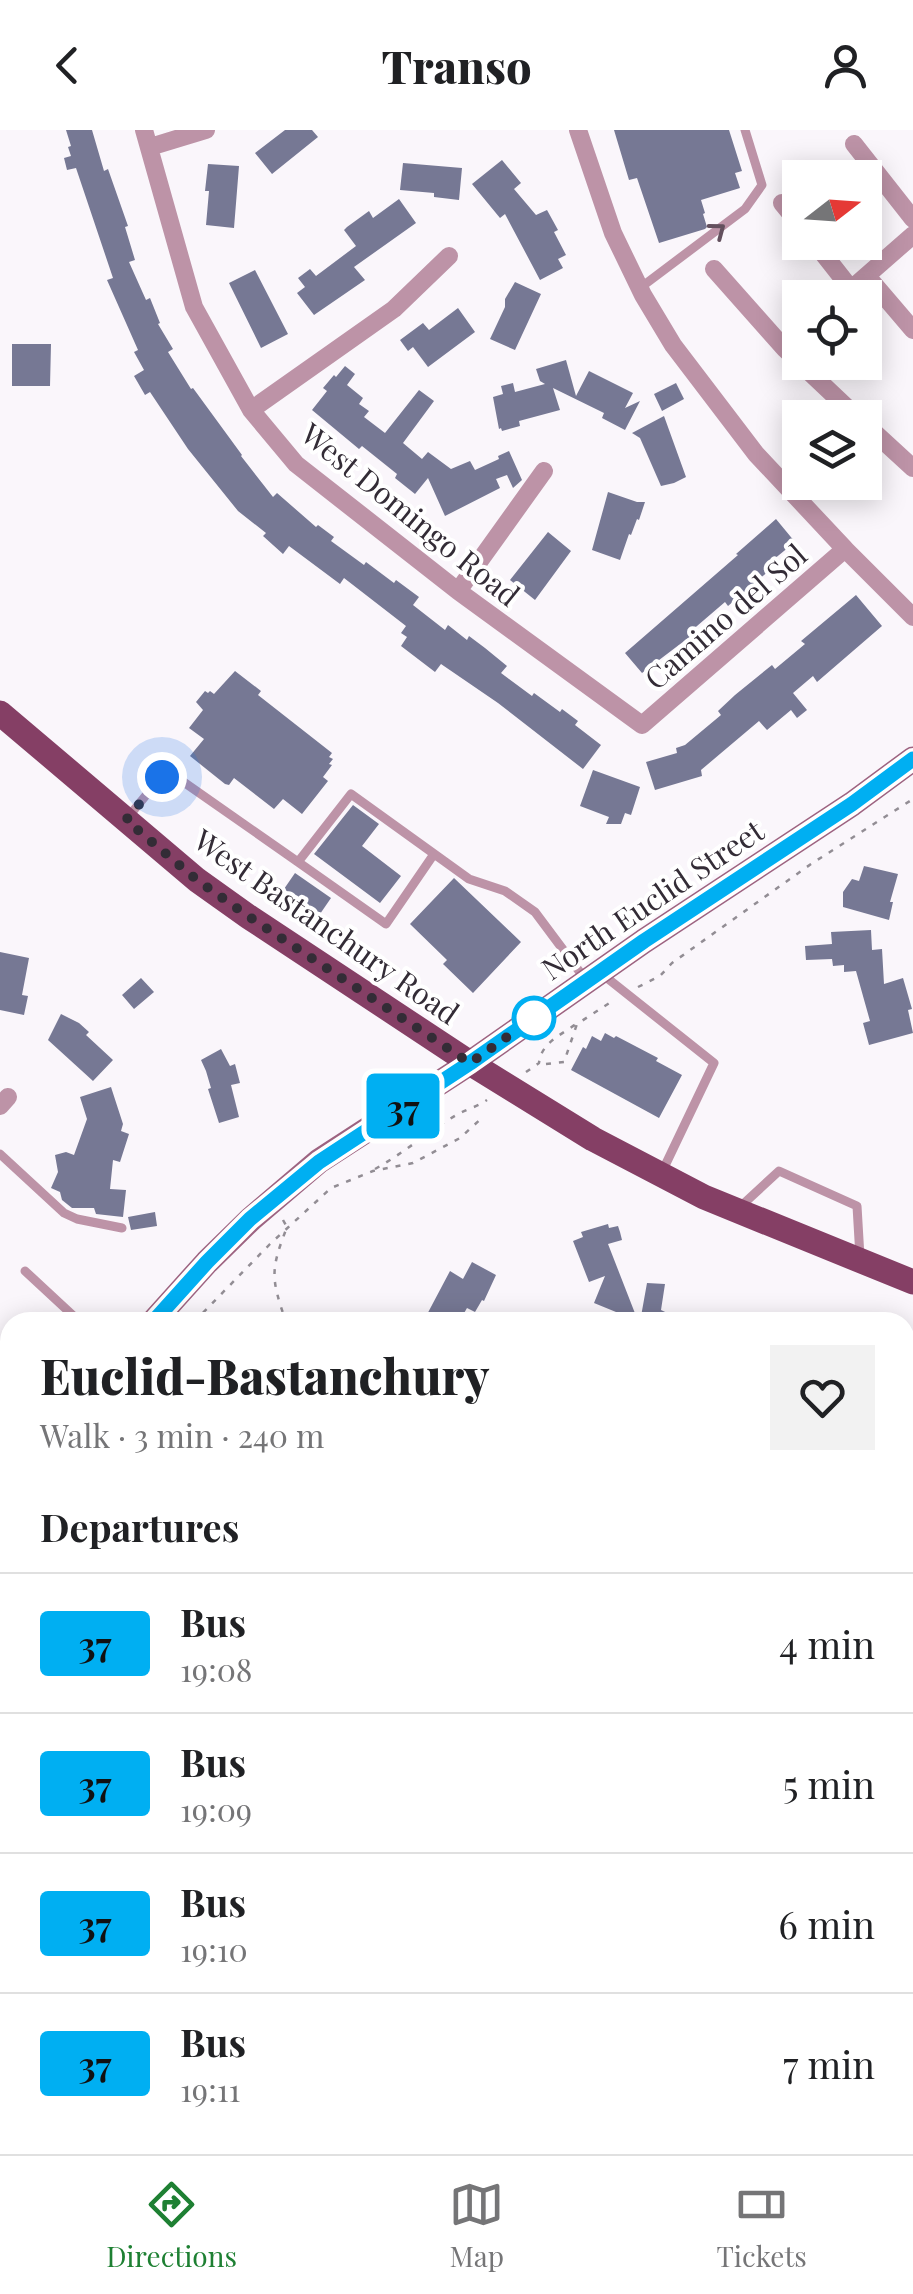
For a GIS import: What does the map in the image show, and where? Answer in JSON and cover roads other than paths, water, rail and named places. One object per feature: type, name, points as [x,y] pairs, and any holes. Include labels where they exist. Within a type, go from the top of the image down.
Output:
[{"type":"main road","name":"West Bastanchury Road","points":[[0,713],[197,880],[592,1140],[737,1210],[913,1282]]},
{"type":"main road","name":"North Euclid Street","points":[[162,1312],[207,1262],[319,1162],[913,759]]},
{"type":"street","points":[[147,138],[206,130]]},
{"type":"street","points":[[578,130],[613,234],[673,345],[756,454],[913,617]]},
{"type":"street","name":"West Domingo Road","points":[[147,138],[194,307],[251,410],[296,464],[458,591],[642,725]]},
{"type":"street","points":[[854,144],[913,219]]},
{"type":"street","points":[[862,280],[913,235]]},
{"type":"street","points":[[251,410],[394,310],[449,256]]},
{"type":"street","points":[[714,269],[782,347]]},
{"type":"street","points":[[867,276],[913,330]]},
{"type":"street","points":[[817,380],[839,400]]},
{"type":"street","points":[[882,440],[913,468]]},
{"type":"street","points":[[458,591],[544,470]]},
{"type":"street","name":"Camino del Sol","points":[[642,725],[845,548]]},
{"type":"lane","points":[[640,288],[745,209],[762,185],[745,130]]},
{"type":"lane","points":[[126,820],[162,777],[175,776],[386,924],[434,854]]},
{"type":"lane","points":[[298,862],[351,794],[469,879],[505,891],[534,912],[593,977],[626,993],[714,1063],[661,1174]]},
{"type":"lane","points":[[0,1154],[64,1214],[122,1228]]},
{"type":"lane","points":[[737,1210],[779,1171],[857,1206],[860,1260]]},
{"type":"lane","points":[[25,1272],[69,1312]]}]
